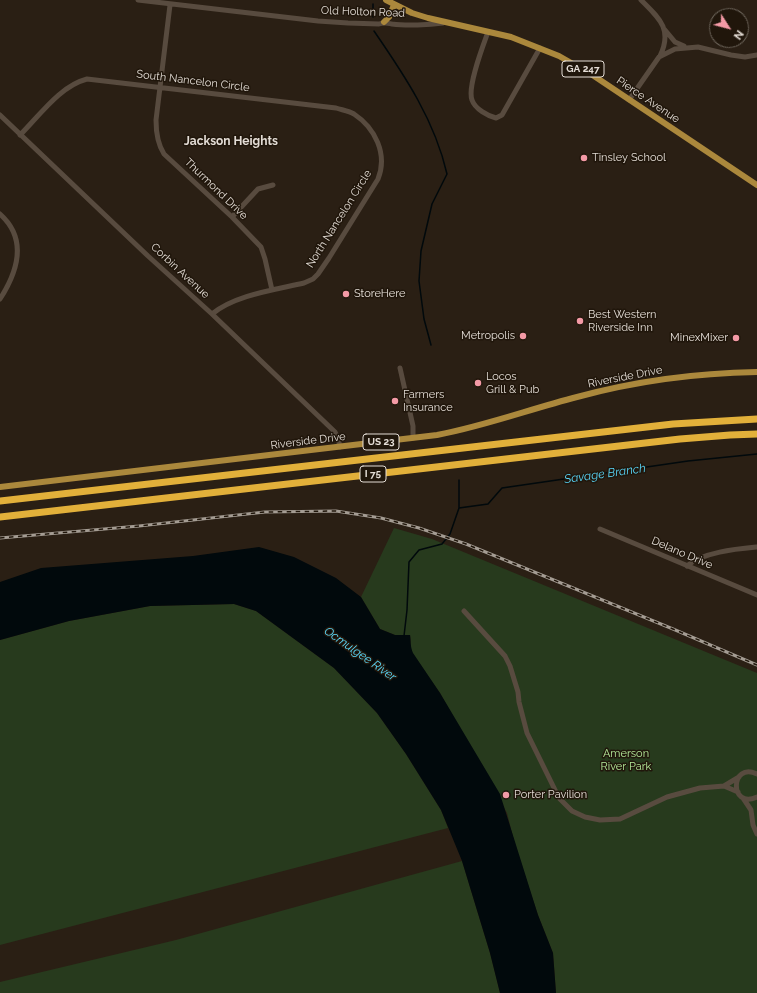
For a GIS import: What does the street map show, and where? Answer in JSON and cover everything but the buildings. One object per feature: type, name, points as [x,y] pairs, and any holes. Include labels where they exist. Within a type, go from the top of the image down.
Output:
[{"type":"highway","name":"I 75","points":[[0,501],[673,424],[757,419]]},
{"type":"highway","name":"I 75","points":[[0,517],[680,439],[757,434]]},
{"type":"main road","name":"Pierce Avenue","points":[[386,0],[412,13],[444,23],[511,37],[540,48],[576,65],[757,185]]},
{"type":"main road","points":[[384,22],[389,17],[394,5]]},
{"type":"main road","name":"Riverside Drive","points":[[0,487],[413,438],[470,428],[613,388],[698,374],[757,372]]},
{"type":"street","name":"Old Holton Road","points":[[138,0],[170,5],[348,23],[444,23]]},
{"type":"street","points":[[629,100],[659,57],[664,46],[665,38],[664,30],[658,16],[641,0]]},
{"type":"street","name":"Thurmond Drive","points":[[170,5],[156,120],[157,139],[164,154],[232,217],[261,247],[266,259],[272,290]]},
{"type":"street","points":[[664,30],[675,42],[685,47]]},
{"type":"street","points":[[488,32],[470,93],[474,104],[491,117],[496,118],[502,115],[540,48]]},
{"type":"street","points":[[659,57],[675,49],[698,46],[731,55],[745,57],[757,56]]},
{"type":"street","name":"South Nancelon Circle","points":[[20,135],[62,93],[78,82],[87,79],[336,108],[353,114],[366,125],[374,135]]},
{"type":"street","name":"Corbin Avenue","points":[[0,115],[335,432],[340,447]]},
{"type":"street","name":"North Nancelon Circle","points":[[212,314],[224,305],[238,300],[272,290],[304,283],[313,279],[329,258],[378,179],[381,171],[381,156],[374,135]]},
{"type":"street","points":[[232,217],[258,189],[273,185]]},
{"type":"street","points":[[0,214],[12,228],[18,244],[16,268],[8,287],[0,298]]},
{"type":"street","points":[[400,368],[413,426],[413,438]]},
{"type":"street","name":"Delano Drive","points":[[600,529],[757,595]]},
{"type":"street","points":[[687,566],[694,560],[757,546]]},
{"type":"street","points":[[464,611],[504,656],[510,666],[518,692],[527,733],[559,798],[572,811],[585,817],[600,820],[620,819],[667,797],[682,792],[700,788],[724,786],[748,772],[757,774]]},
{"type":"street","points":[[739,777],[736,782],[736,787],[751,810],[757,834]]},
{"type":"street","points":[[724,786],[738,792]]},
{"type":"street","points":[[743,798],[753,799],[757,797]]},
{"type":"street","points":[[751,810],[757,797]]},
{"type":"green space","name":"Amerson River Park","points":[[394,528],[432,539],[757,673],[757,993],[556,993],[553,953],[538,915],[516,849],[507,813],[440,693],[412,653],[410,635],[395,635],[380,629],[361,597]]},
{"type":"green space","points":[[234,604],[256,611],[334,668],[377,713],[406,754],[441,810],[448,828],[0,945],[0,640],[69,621],[150,606]]},
{"type":"green space","points":[[462,861],[490,953],[500,993],[0,993],[0,982],[176,940]]},
{"type":"water","name":"Ocmulgee River","points":[[259,547],[294,557],[336,578],[361,597],[380,629],[395,635],[410,635],[413,653],[440,693],[500,794],[538,915],[553,953],[556,993],[500,993],[490,953],[462,861],[441,810],[406,754],[377,713],[334,668],[256,611],[234,604],[150,606],[69,621],[0,640],[0,582],[41,568],[193,556]]},
{"type":"waterway","points":[[373,4],[373,17]]},
{"type":"waterway","points":[[374,31],[408,82],[427,117],[442,154],[447,174],[432,204],[421,251],[419,281],[424,319],[431,345]]},
{"type":"waterway","name":"Savage Branch","points":[[459,508],[488,504],[502,488],[688,461],[757,454]]},
{"type":"waterway","points":[[404,636],[407,610],[409,562],[419,550],[442,544],[450,534],[459,508],[459,480]]},
{"type":"railway","points":[[0,538],[139,526],[265,512],[336,511],[381,518],[419,528],[466,544],[757,665]]},
{"type":"place","name":"Tinsley School","points":[[584,158]]},
{"type":"place","name":"StoreHere","points":[[346,294]]},
{"type":"place","name":"Best Western Riverside Inn","points":[[580,321]]},
{"type":"place","name":"Metropolis","points":[[523,336]]},
{"type":"place","name":"MinexMixer","points":[[736,338]]},
{"type":"place","name":"Locos Grill & Pub","points":[[478,383]]},
{"type":"place","name":"Farmers Insurance","points":[[395,401]]},
{"type":"place","name":"Porter Pavilion","points":[[506,795]]},
{"type":"district","name":"Jackson Heights","points":[[231,141]]}]
